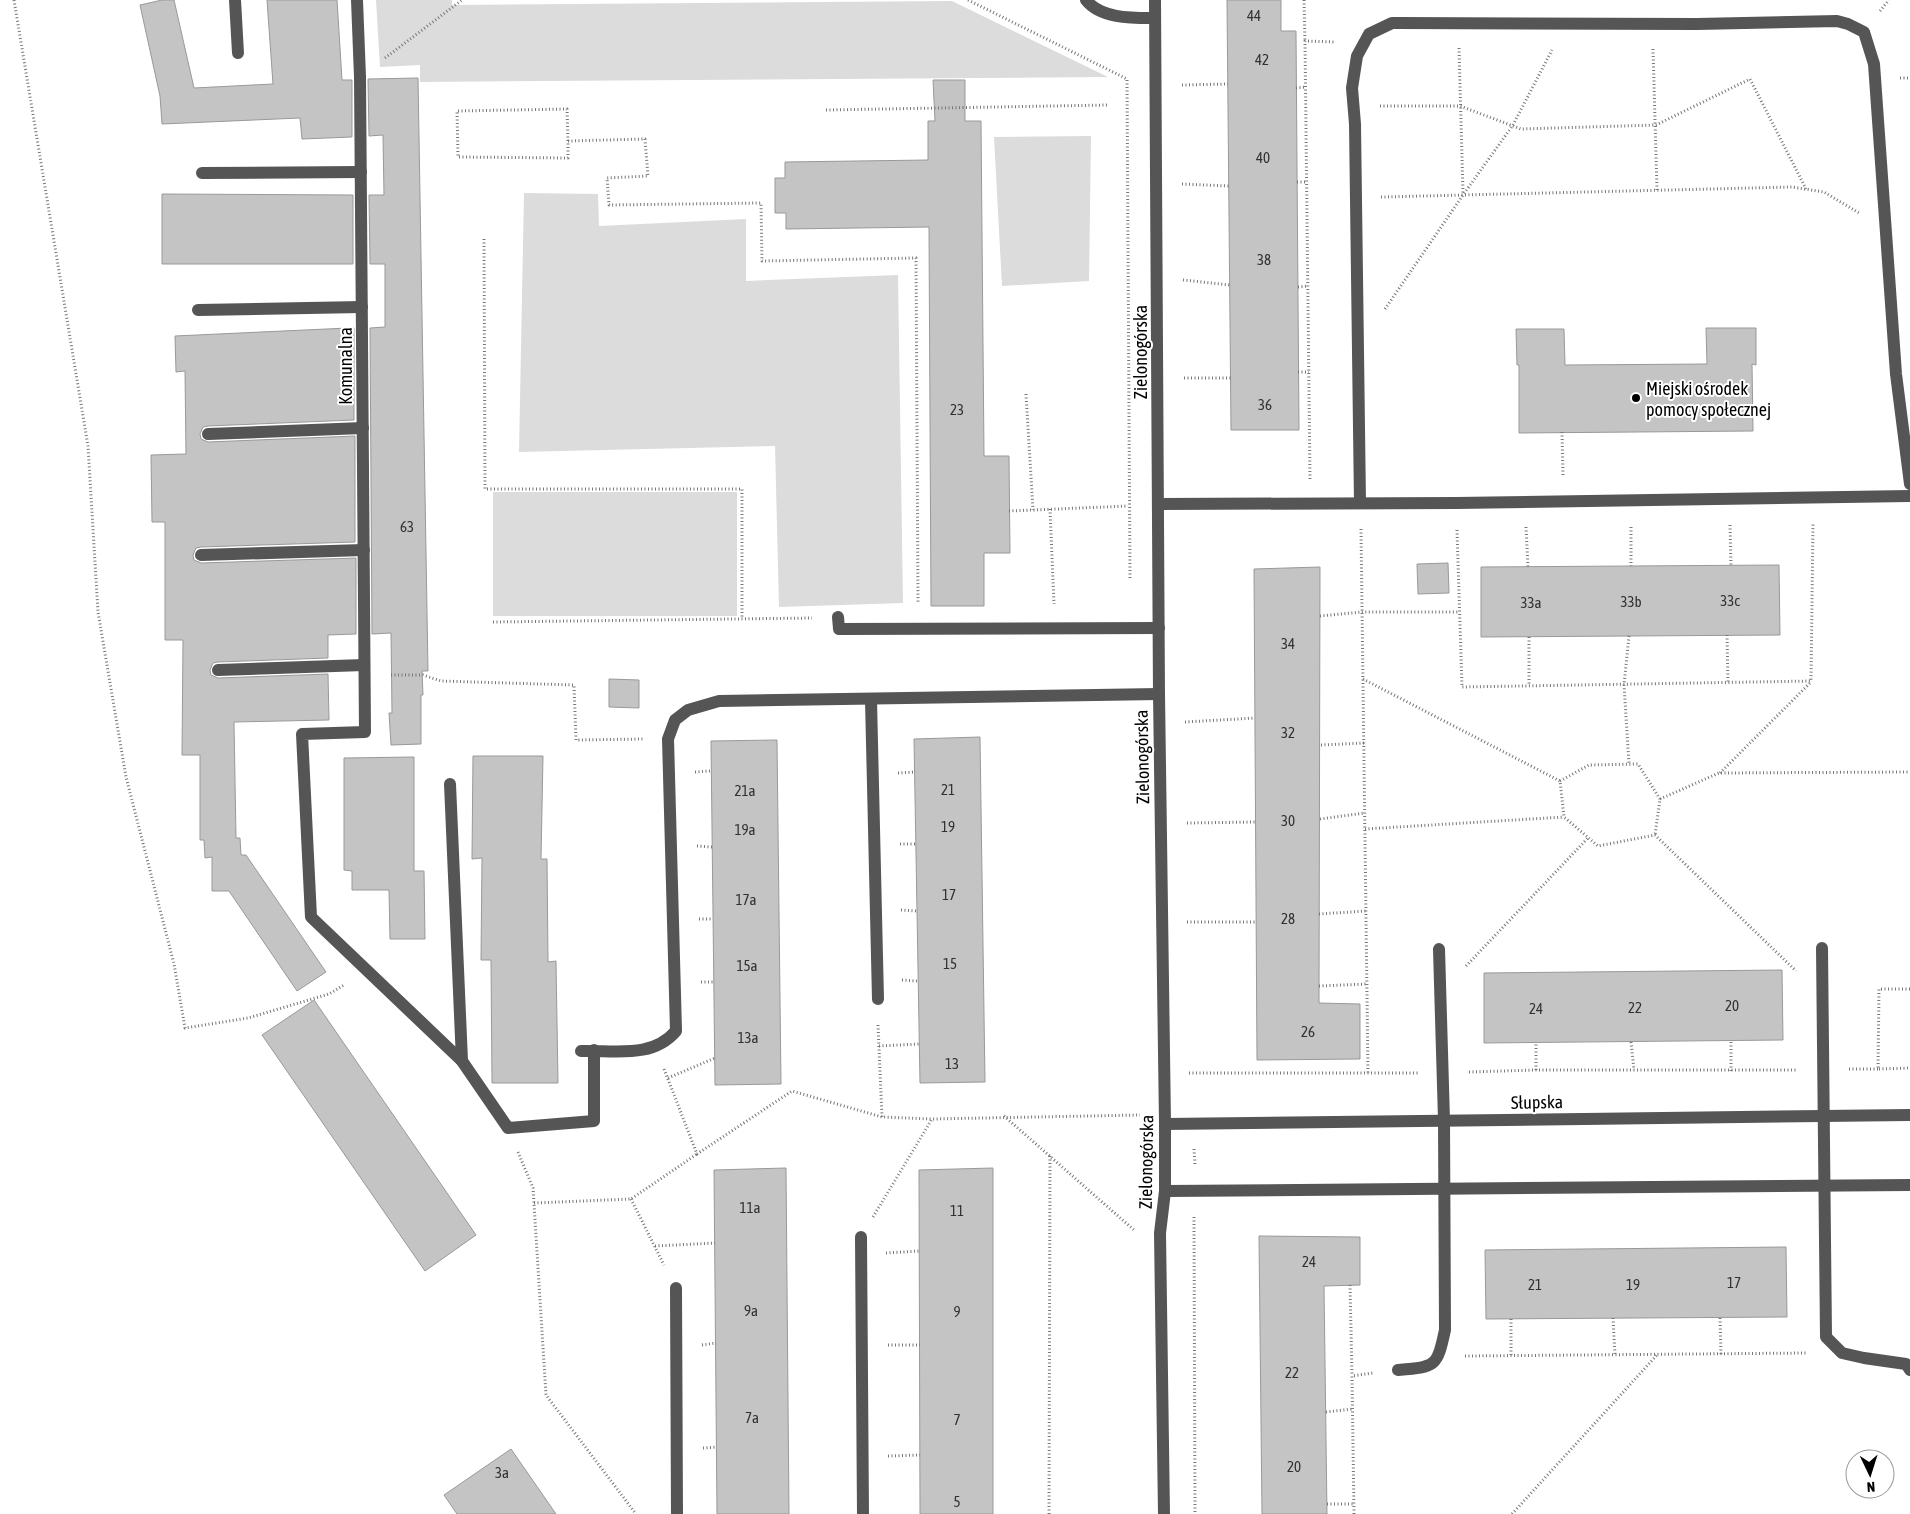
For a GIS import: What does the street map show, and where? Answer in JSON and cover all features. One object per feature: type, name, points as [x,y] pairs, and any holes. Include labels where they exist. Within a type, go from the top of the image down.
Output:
[{"type":"street","points":[[235,0],[238,52]]},
{"type":"street","name":"Komunalna","points":[[357,0],[360,76],[365,732],[302,734],[310,917],[367,970]]},
{"type":"street","points":[[1086,0],[1091,7],[1104,12],[1129,18],[1155,18]]},
{"type":"street","name":"Zielonogórska","points":[[1155,0],[1159,694],[1165,1124],[1165,1191],[1160,1233],[1164,1514]]},
{"type":"street","points":[[1360,503],[1356,197],[1352,88],[1357,56],[1369,34],[1392,23],[1653,24],[1837,22],[1848,24],[1864,32],[1874,64],[1896,374],[1910,484]]},
{"type":"street","points":[[202,174],[361,172]]},
{"type":"street","points":[[198,310],[362,307]]},
{"type":"street","points":[[208,434],[363,428]]},
{"type":"street","points":[[1159,504],[1456,503],[1910,496]]},
{"type":"street","points":[[201,555],[364,550]]},
{"type":"street","points":[[838,617],[839,629],[1159,628]]},
{"type":"street","points":[[218,670],[364,665]]},
{"type":"street","points":[[367,970],[462,1061],[508,1128],[594,1121],[588,1050],[638,1051],[656,1047],[668,1041],[676,1031],[668,739],[675,720],[688,710],[719,701],[1159,694]]},
{"type":"street","points":[[871,700],[878,999]]},
{"type":"street","points":[[450,784],[462,1061]]},
{"type":"street","points":[[1822,948],[1826,1337],[1842,1353],[1906,1364],[1910,1370]]},
{"type":"street","points":[[1398,1370],[1426,1368],[1439,1356],[1445,1330],[1444,1120],[1439,949]]},
{"type":"street","name":"Słupska","points":[[1165,1124],[1910,1115]]},
{"type":"street","points":[[1165,1191],[1910,1185]]},
{"type":"street","points":[[861,1237],[863,1514]]},
{"type":"street","points":[[676,1288],[677,1514]]},
{"type":"path","points":[[14,0],[88,446],[98,612],[126,777],[174,964],[185,1028],[248,1018],[329,994],[367,970]]},
{"type":"path","points":[[360,76],[462,0]]},
{"type":"path","points":[[1304,0],[1311,504]]},
{"type":"path","points":[[1458,24],[1462,195]]},
{"type":"path","points":[[1358,349],[1462,195],[1513,125],[1567,24]]},
{"type":"path","points":[[1653,24],[1658,190]]},
{"type":"path","points":[[1305,41],[1364,43]]},
{"type":"path","points":[[1354,107],[1460,106],[1521,129],[1656,125],[1750,79],[1806,190]]},
{"type":"path","points":[[1182,86],[1228,84]]},
{"type":"path","points":[[1296,88],[1306,88]]},
{"type":"path","points":[[826,110],[1108,105]]},
{"type":"path","points":[[568,109],[568,141],[568,158],[458,157],[457,111],[568,109]]},
{"type":"path","points":[[568,141],[646,139],[648,176],[607,178],[609,205],[761,203],[762,261],[916,258],[918,606]]},
{"type":"path","points":[[1297,182],[1307,182]]},
{"type":"path","points":[[1181,184],[1229,186]]},
{"type":"path","points":[[1356,197],[1792,187],[1824,192],[1885,228]]},
{"type":"path","points":[[484,240],[485,489],[742,489],[742,619]]},
{"type":"path","points":[[1182,280],[1230,285]]},
{"type":"path","points":[[1298,287],[1308,286]]},
{"type":"path","points":[[1298,372],[1309,372]]},
{"type":"path","points":[[1183,378],[1231,378]]},
{"type":"path","points":[[1026,394],[1033,510]]},
{"type":"path","points":[[1562,432],[1563,501]]},
{"type":"path","points":[[1660,798],[1719,773],[1811,682],[1814,498]]},
{"type":"path","points":[[1730,499],[1731,566]]},
{"type":"path","points":[[1631,501],[1631,566]]},
{"type":"path","points":[[1525,502],[1528,567]]},
{"type":"path","points":[[1360,503],[1368,1072]]},
{"type":"path","points":[[1456,503],[1462,686],[1811,682]]},
{"type":"path","points":[[1009,511],[1128,506]]},
{"type":"path","points":[[1050,509],[1054,613]]},
{"type":"path","points":[[1320,616],[1362,612],[1459,612]]},
{"type":"path","points":[[493,622],[838,617]]},
{"type":"path","points":[[1727,635],[1728,683]]},
{"type":"path","points":[[1629,636],[1624,684],[1629,764]]},
{"type":"path","points":[[1529,637],[1529,686]]},
{"type":"path","points":[[364,665],[378,675],[423,674],[441,682],[574,685],[576,740],[668,739]]},
{"type":"path","points":[[1363,679],[1560,781]]},
{"type":"path","points":[[1184,722],[1255,718]]},
{"type":"path","points":[[1321,745],[1364,743]]},
{"type":"path","points":[[1560,781],[1589,765],[1638,764],[1660,798],[1655,835]]},
{"type":"path","points":[[1719,773],[1910,772]]},
{"type":"path","points":[[1560,781],[1564,817],[1598,846],[1655,835]]},
{"type":"path","points":[[1320,819],[1365,813]]},
{"type":"path","points":[[1365,828],[1564,817]]},
{"type":"path","points":[[1186,824],[1256,822]]},
{"type":"path","points":[[1655,835],[1823,996]]},
{"type":"path","points":[[1441,992],[1588,838]]},
{"type":"path","points":[[1319,914],[1366,911]]},
{"type":"path","points":[[1186,922],[1257,922]]},
{"type":"path","points":[[1319,986],[1368,984]]},
{"type":"path","points":[[1910,989],[1879,989],[1878,1069],[1910,1068]]},
{"type":"path","points":[[878,999],[882,1116]]},
{"type":"path","points":[[1731,1040],[1731,1071]]},
{"type":"path","points":[[1632,1042],[1634,1070]]},
{"type":"path","points":[[1536,1043],[1536,1070]]},
{"type":"path","points":[[879,1046],[919,1044]]},
{"type":"path","points":[[656,1047],[697,1154]]},
{"type":"path","points":[[668,1078],[715,1058]]},
{"type":"path","points":[[1193,1073],[1824,1070]]},
{"type":"path","points":[[534,1203],[631,1199],[792,1091],[882,1116],[932,1119],[1004,1116],[1146,1115]]},
{"type":"path","points":[[1004,1116],[1138,1234]]},
{"type":"path","points":[[861,1237],[932,1119]]},
{"type":"path","points":[[1194,1123],[1195,1514]]},
{"type":"path","points":[[508,1128],[533,1188],[546,1395],[636,1514]]},
{"type":"path","points":[[1049,1514],[1050,1156]]},
{"type":"path","points":[[631,1199],[676,1288]]},
{"type":"path","points":[[655,1246],[715,1244]]},
{"type":"path","points":[[861,1255],[920,1251]]},
{"type":"path","points":[[1350,1286],[1354,1514]]},
{"type":"path","points":[[1613,1318],[1615,1355]]},
{"type":"path","points":[[1720,1318],[1721,1354]]},
{"type":"path","points":[[1511,1319],[1511,1356]]},
{"type":"path","points":[[862,1345],[920,1345]]},
{"type":"path","points":[[1439,1356],[1842,1353]]},
{"type":"path","points":[[1512,1514],[1658,1355]]},
{"type":"path","points":[[1352,1376],[1398,1370]]},
{"type":"path","points":[[1326,1412],[1353,1409]]},
{"type":"path","points":[[862,1457],[920,1455]]},
{"type":"path","points":[[1327,1504],[1354,1504]]},
{"type":"shaded area","points":[[376,0],[452,0],[452,5],[952,1],[1108,77],[420,82],[420,65],[380,67]]},
{"type":"shaded area","points":[[1091,136],[1089,281],[1002,286],[994,137]]},
{"type":"shaded area","points":[[524,193],[598,194],[599,226],[746,219],[746,281],[898,275],[903,603],[779,607],[775,446],[519,452]]},
{"type":"shaded area","points":[[493,492],[737,492],[737,616],[493,616]]},
{"type":"building","points":[[162,0],[174,0],[194,88],[273,84],[267,0],[337,0],[342,80],[352,80],[352,137],[302,139],[300,118],[162,124],[160,96],[140,5]]},
{"type":"building","points":[[1227,0],[1281,0],[1281,31],[1296,31],[1299,430],[1231,430]]},
{"type":"building","points":[[418,78],[428,671],[422,671],[421,744],[391,745],[389,713],[392,713],[391,633],[372,634],[370,328],[385,327],[385,264],[370,264],[369,195],[384,195],[383,135],[369,136],[368,79]]},
{"type":"building","points":[[933,80],[965,80],[965,121],[981,121],[984,456],[1009,456],[1010,553],[984,553],[984,606],[931,606],[929,227],[786,229],[786,213],[775,213],[775,178],[785,178],[785,162],[928,160],[928,121],[935,121]]},
{"type":"building","points":[[162,194],[353,195],[353,264],[162,264]]},
{"type":"building","points":[[354,328],[354,420],[208,426],[203,427],[200,434],[201,439],[208,442],[355,436],[355,542],[201,547],[196,548],[193,555],[194,560],[201,563],[356,558],[356,634],[328,635],[328,658],[218,662],[213,663],[210,670],[211,675],[218,678],[328,674],[329,720],[234,722],[236,838],[240,838],[241,855],[246,855],[326,972],[297,991],[229,891],[212,891],[212,857],[205,858],[204,840],[200,840],[200,755],[182,755],[183,640],[165,640],[165,522],[152,522],[151,455],[186,454],[185,371],[176,372],[175,336]]},
{"type":"building","name":"Miejski ośrodek pomocy społecznej","points":[[1706,328],[1756,328],[1756,365],[1752,364],[1753,431],[1519,433],[1519,365],[1517,365],[1516,329],[1564,329],[1565,365],[1707,364]]},
{"type":"building","points":[[1448,563],[1449,593],[1418,594],[1417,564]]},
{"type":"building","points":[[1779,565],[1780,635],[1481,637],[1481,567]]},
{"type":"building","points":[[1320,567],[1319,1003],[1360,1004],[1360,1059],[1257,1060],[1254,569]]},
{"type":"building","points":[[609,679],[639,680],[639,708],[609,707]]},
{"type":"building","points":[[980,737],[985,1082],[920,1083],[914,739]]},
{"type":"building","points":[[777,740],[781,1084],[715,1085],[711,741]]},
{"type":"building","points":[[473,756],[543,756],[541,859],[547,859],[548,962],[556,961],[558,1083],[492,1083],[491,960],[481,960],[482,858],[472,859]]},
{"type":"building","points":[[414,757],[414,871],[424,871],[425,939],[390,939],[389,890],[352,890],[352,871],[344,870],[344,758]]},
{"type":"building","points":[[1782,970],[1783,1040],[1484,1043],[1484,973]]},
{"type":"building","points":[[314,1000],[476,1235],[425,1271],[262,1035]]},
{"type":"building","points":[[786,1168],[789,1514],[717,1514],[714,1170]]},
{"type":"building","points":[[993,1168],[993,1514],[920,1514],[919,1170]]},
{"type":"building","points":[[1259,1236],[1360,1237],[1360,1285],[1324,1286],[1327,1514],[1262,1514]]},
{"type":"building","points":[[1786,1247],[1787,1317],[1486,1319],[1485,1250]]},
{"type":"building","points":[[511,1449],[556,1514],[457,1514],[444,1495]]},
{"type":"place","name":"Miejski ośrodek pomocy społecznej","points":[[1636,398]]}]
